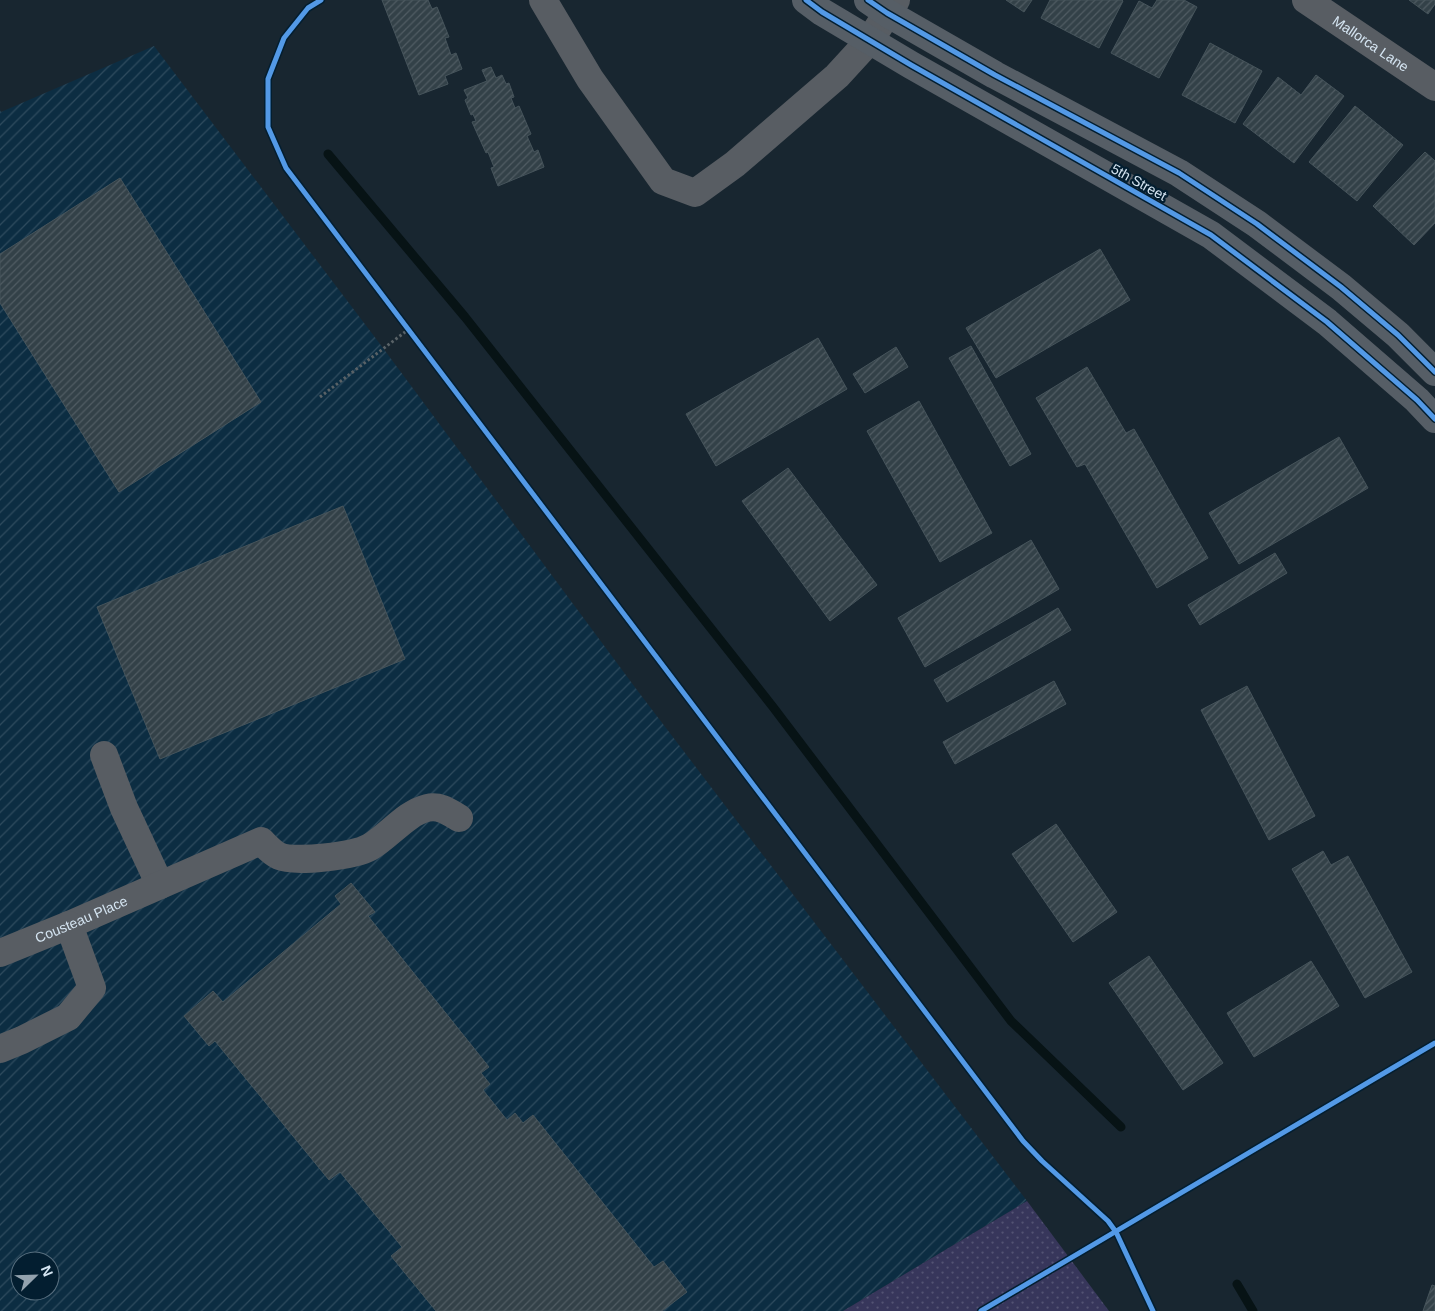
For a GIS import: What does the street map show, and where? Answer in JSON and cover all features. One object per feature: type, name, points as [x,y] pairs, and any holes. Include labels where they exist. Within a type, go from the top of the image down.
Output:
[{"type":"main road","name":"5th Street","points":[[806,0],[822,12],[870,40],[1211,235],[1327,322],[1435,419]]},
{"type":"main road","name":"5th Street","points":[[884,4],[995,75],[1179,173],[1257,224],[1340,287],[1398,335],[1435,372]]},
{"type":"street","points":[[543,0],[590,79],[663,181],[695,193],[735,164],[836,76],[870,40],[884,4]]},
{"type":"street","name":"Mallorca Lane","points":[[1306,0],[1435,87]]},
{"type":"street","points":[[104,754],[124,808],[160,885]]},
{"type":"street","name":"Cousteau Place","points":[[0,953],[261,841],[277,856],[292,859],[353,854],[370,847],[411,816],[427,808],[444,809],[459,818]]},
{"type":"street","points":[[0,1049],[68,1017],[92,988],[69,925]]},
{"type":"path","points":[[403,321],[415,337]]},
{"type":"path","points":[[320,397],[409,329]]},
{"type":"shaded area","points":[[154,46],[380,344],[637,690],[1027,1201],[843,1311],[0,1311],[0,110],[1,112]]},
{"type":"shaded area","points":[[1027,1201],[1109,1311],[843,1311]]},
{"type":"building","points":[[382,0],[428,0],[432,9],[437,7],[449,37],[445,38],[451,55],[456,53],[462,69],[445,76],[448,84],[419,95]]},
{"type":"building","points":[[1006,0],[1032,0],[1024,12]]},
{"type":"building","points":[[1050,0],[1123,1],[1099,48],[1041,18]]},
{"type":"building","points":[[1157,0],[1184,0],[1197,7],[1159,78],[1111,53],[1139,1],[1152,8]]},
{"type":"building","points":[[1409,0],[1435,0],[1435,4],[1428,14]]},
{"type":"building","points":[[1210,43],[1262,71],[1235,123],[1182,95]]},
{"type":"building","points":[[491,67],[496,78],[502,75],[506,84],[509,83],[514,97],[511,98],[515,108],[519,106],[531,134],[527,136],[534,152],[538,150],[544,167],[498,186],[491,168],[494,167],[488,152],[486,153],[472,122],[476,121],[473,114],[471,115],[465,100],[468,98],[464,90],[487,81],[482,70]]},
{"type":"building","points":[[1316,75],[1344,96],[1294,163],[1243,124],[1278,77],[1301,95]]},
{"type":"building","points":[[1355,106],[1403,145],[1357,201],[1309,162]]},
{"type":"building","points":[[1425,152],[1435,161],[1435,223],[1414,245],[1373,206]]},
{"type":"building","points":[[120,178],[261,402],[119,492],[0,303],[0,254]]},
{"type":"building","points":[[1100,249],[1130,300],[996,378],[966,328]]},
{"type":"building","points":[[818,338],[847,389],[716,466],[686,414]]},
{"type":"building","points":[[971,346],[1031,454],[1010,466],[949,358]]},
{"type":"building","points":[[896,347],[908,367],[865,393],[853,374]]},
{"type":"building","points":[[1087,367],[1126,433],[1134,429],[1208,558],[1157,588],[1085,464],[1077,467],[1036,398]]},
{"type":"building","points":[[919,401],[992,533],[940,562],[867,431]]},
{"type":"building","points":[[1339,437],[1368,488],[1239,564],[1209,513]]},
{"type":"building","points":[[788,468],[877,585],[830,621],[742,501]]},
{"type":"building","points":[[343,506],[405,659],[160,759],[97,607]]},
{"type":"building","points":[[1031,540],[1059,589],[925,667],[898,618]]},
{"type":"building","points":[[1275,553],[1287,573],[1200,625],[1188,605]]},
{"type":"building","points":[[1058,608],[1071,630],[947,702],[934,680]]},
{"type":"building","points":[[1054,681],[1066,704],[955,764],[943,742]]},
{"type":"building","points":[[1247,686],[1315,816],[1269,840],[1201,710]]},
{"type":"building","points":[[1056,824],[1117,912],[1073,942],[1012,854]]},
{"type":"building","points":[[1323,851],[1331,865],[1348,856],[1412,972],[1365,998],[1292,869]]},
{"type":"building","points":[[351,883],[375,912],[368,916],[489,1067],[481,1073],[490,1084],[483,1090],[507,1120],[515,1113],[523,1123],[533,1115],[654,1267],[663,1261],[687,1292],[662,1311],[436,1311],[391,1256],[402,1247],[340,1172],[329,1180],[215,1041],[209,1046],[184,1016],[213,991],[223,1002],[341,904],[335,896]]},
{"type":"building","points":[[1149,956],[1223,1063],[1183,1090],[1109,983]]},
{"type":"building","points":[[1311,961],[1339,1006],[1254,1057],[1227,1013]]},
{"type":"building","points":[[1432,1285],[1435,1286],[1435,1311],[1423,1311]]},
{"type":"waterway","points":[[328,154],[465,317],[773,707],[1011,1021],[1121,1127]]},
{"type":"waterway","points":[[1237,1284],[1253,1311]]},
{"type":"cycle path","points":[[321,0],[308,8],[284,38],[268,79],[268,127],[286,168],[1023,1141],[1042,1161],[1108,1221],[1116,1232],[1153,1311]]},
{"type":"cycle path","points":[[806,0],[822,12],[911,65],[1211,235],[1327,322],[1417,400],[1435,419]]},
{"type":"cycle path","points":[[868,0],[887,13],[995,75],[1179,173],[1257,224],[1341,287],[1398,335],[1435,372]]},
{"type":"cycle path","points":[[981,1311],[1435,1043]]}]
